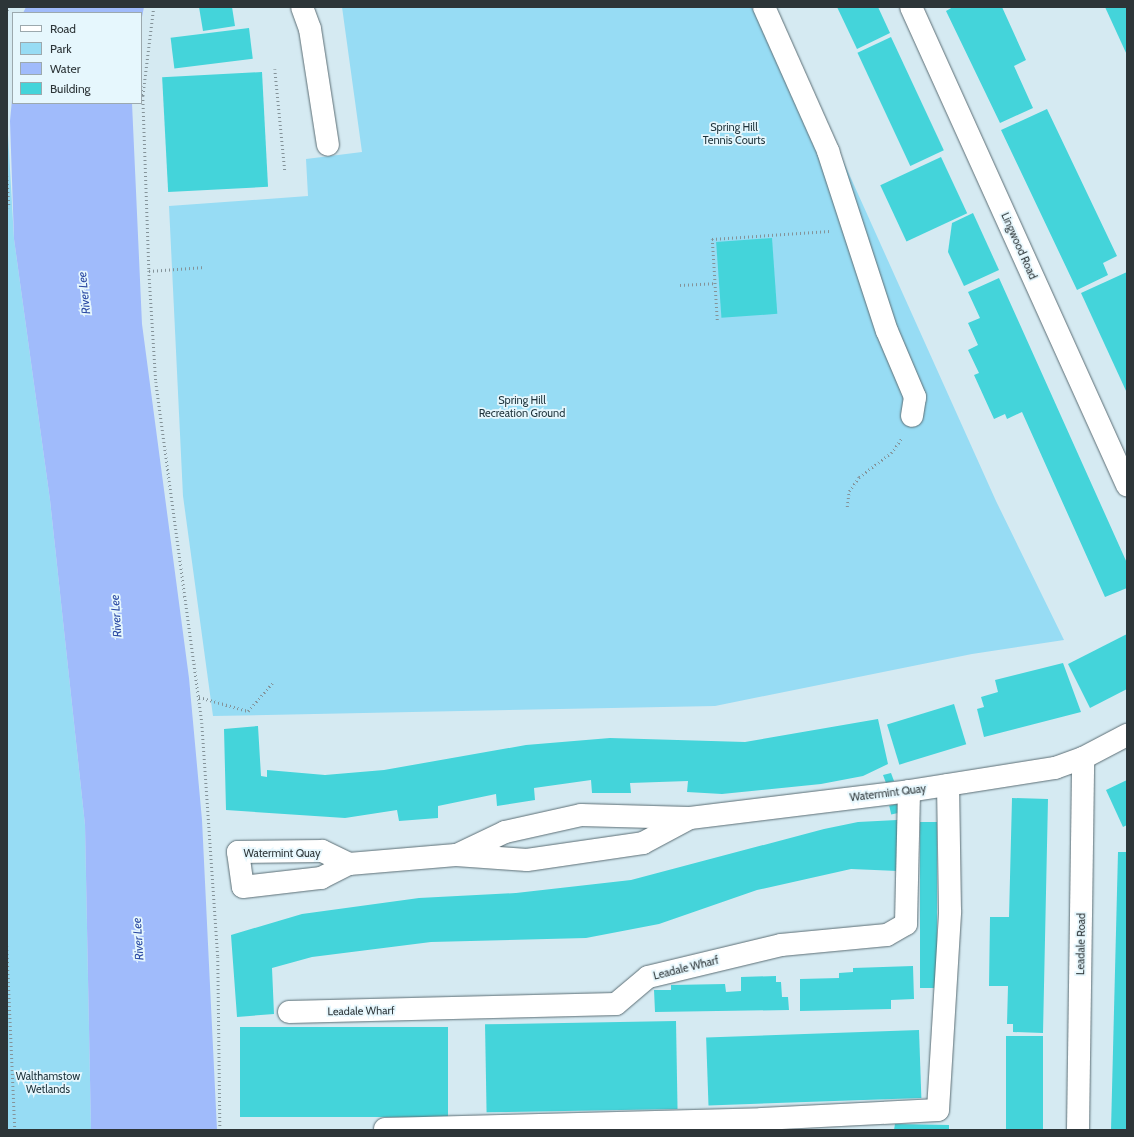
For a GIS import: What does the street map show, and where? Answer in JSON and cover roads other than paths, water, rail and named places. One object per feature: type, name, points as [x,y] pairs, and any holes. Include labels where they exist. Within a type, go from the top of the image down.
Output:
[{"type":"street","points":[[302,7],[310,29],[328,145]]},
{"type":"street","points":[[764,7],[828,151],[888,331],[915,397],[912,416]]},
{"type":"street","name":"Lingwood Road","points":[[911,7],[1127,485]]},
{"type":"street","name":"Watermint Quay","points":[[456,855],[505,832],[581,815],[690,818],[909,791],[1055,768],[1083,758],[1127,736]]},
{"type":"street","name":"Leadale Road","points":[[1078,1130],[1083,758]]},
{"type":"street","points":[[385,1129],[762,1119],[938,1110],[950,911],[948,785]]},
{"type":"street","name":"Leadale Wharf","points":[[289,1012],[616,1004],[648,977],[781,945],[887,935],[906,924],[909,791]]},
{"type":"street","name":"Watermint Quay","points":[[349,864],[456,855],[527,860],[643,843],[690,818]]},
{"type":"water","points":[[26,7],[144,7],[142,17],[142,12],[24,12]]},
{"type":"water","name":"River Lee","points":[[12,100],[12,104],[132,104],[142,324],[189,678],[202,820],[217,1130],[91,1130],[85,825],[50,500],[14,239],[10,121]]},
{"type":"park label","name":"Spring Hill Tennis Courts","points":[[734,134]]},
{"type":"park label","name":"Spring Hill Recreation Ground","points":[[522,407]]},
{"type":"park label","name":"Walthamstow Wetlands","points":[[48,1083]]}]
